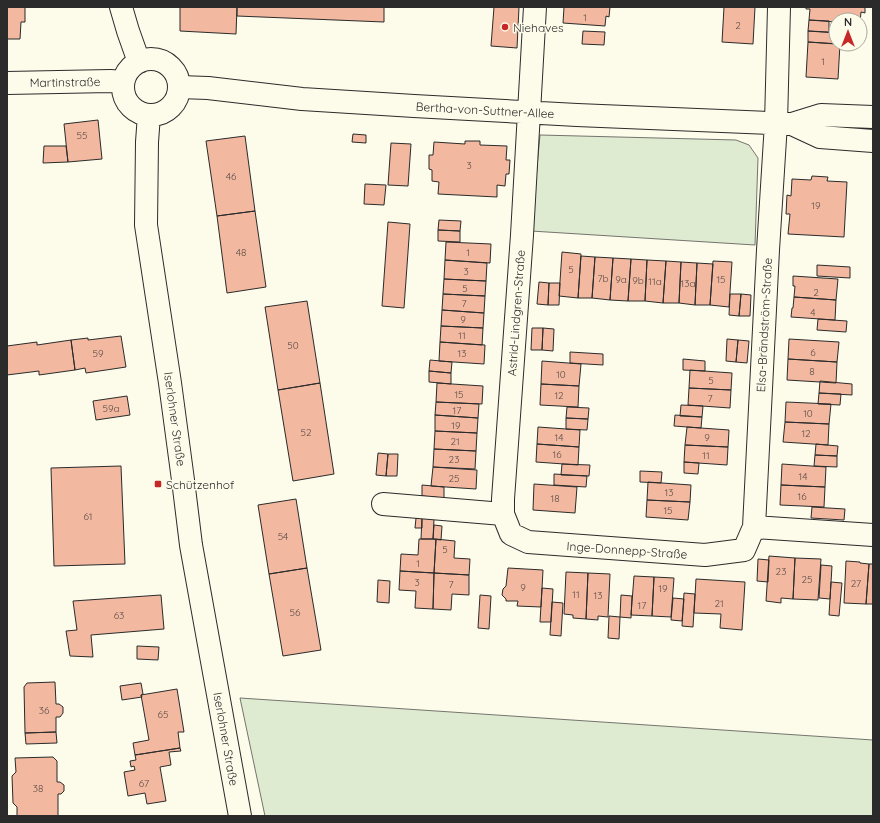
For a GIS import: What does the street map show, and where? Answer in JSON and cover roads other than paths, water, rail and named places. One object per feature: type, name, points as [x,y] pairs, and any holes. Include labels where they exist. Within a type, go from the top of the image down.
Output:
[{"type":"street","points":[[121,7],[139,62]]},
{"type":"street","name":"Astrid-Lindgren-Straße","points":[[502,514],[521,243],[535,7]]},
{"type":"street","name":"Elsa-Brändström-Straße","points":[[754,528],[768,250],[784,124],[780,7]]},
{"type":"street","points":[[148,59],[165,63],[177,77],[179,87],[173,104],[158,114],[149,115],[140,113],[132,108],[126,100],[123,92],[123,82],[126,74],[131,67],[139,62],[148,59]]},
{"type":"street","name":"Martinstraße","points":[[7,83],[123,82]]},
{"type":"street","name":"Bertha-von-Suttner-Allee","points":[[179,87],[208,88],[302,99],[577,115],[784,124],[821,115],[873,117]]},
{"type":"street","name":"Iserlohner Straße","points":[[149,115],[147,142],[146,225],[172,397],[191,545],[240,816]]},
{"type":"street","name":"Bertha-von-Suttner-Allee","points":[[784,124],[820,137],[873,141]]},
{"type":"street","points":[[383,504],[502,514]]},
{"type":"street","name":"Inge-Donnepp-Straße","points":[[502,514],[511,534],[528,542],[705,555],[744,550],[754,528]]},
{"type":"street","points":[[754,528],[873,536]]},
{"type":"place","name":"Niehaves","points":[[505,27]]},
{"type":"place","name":"Schützenhof","points":[[158,484]]}]
